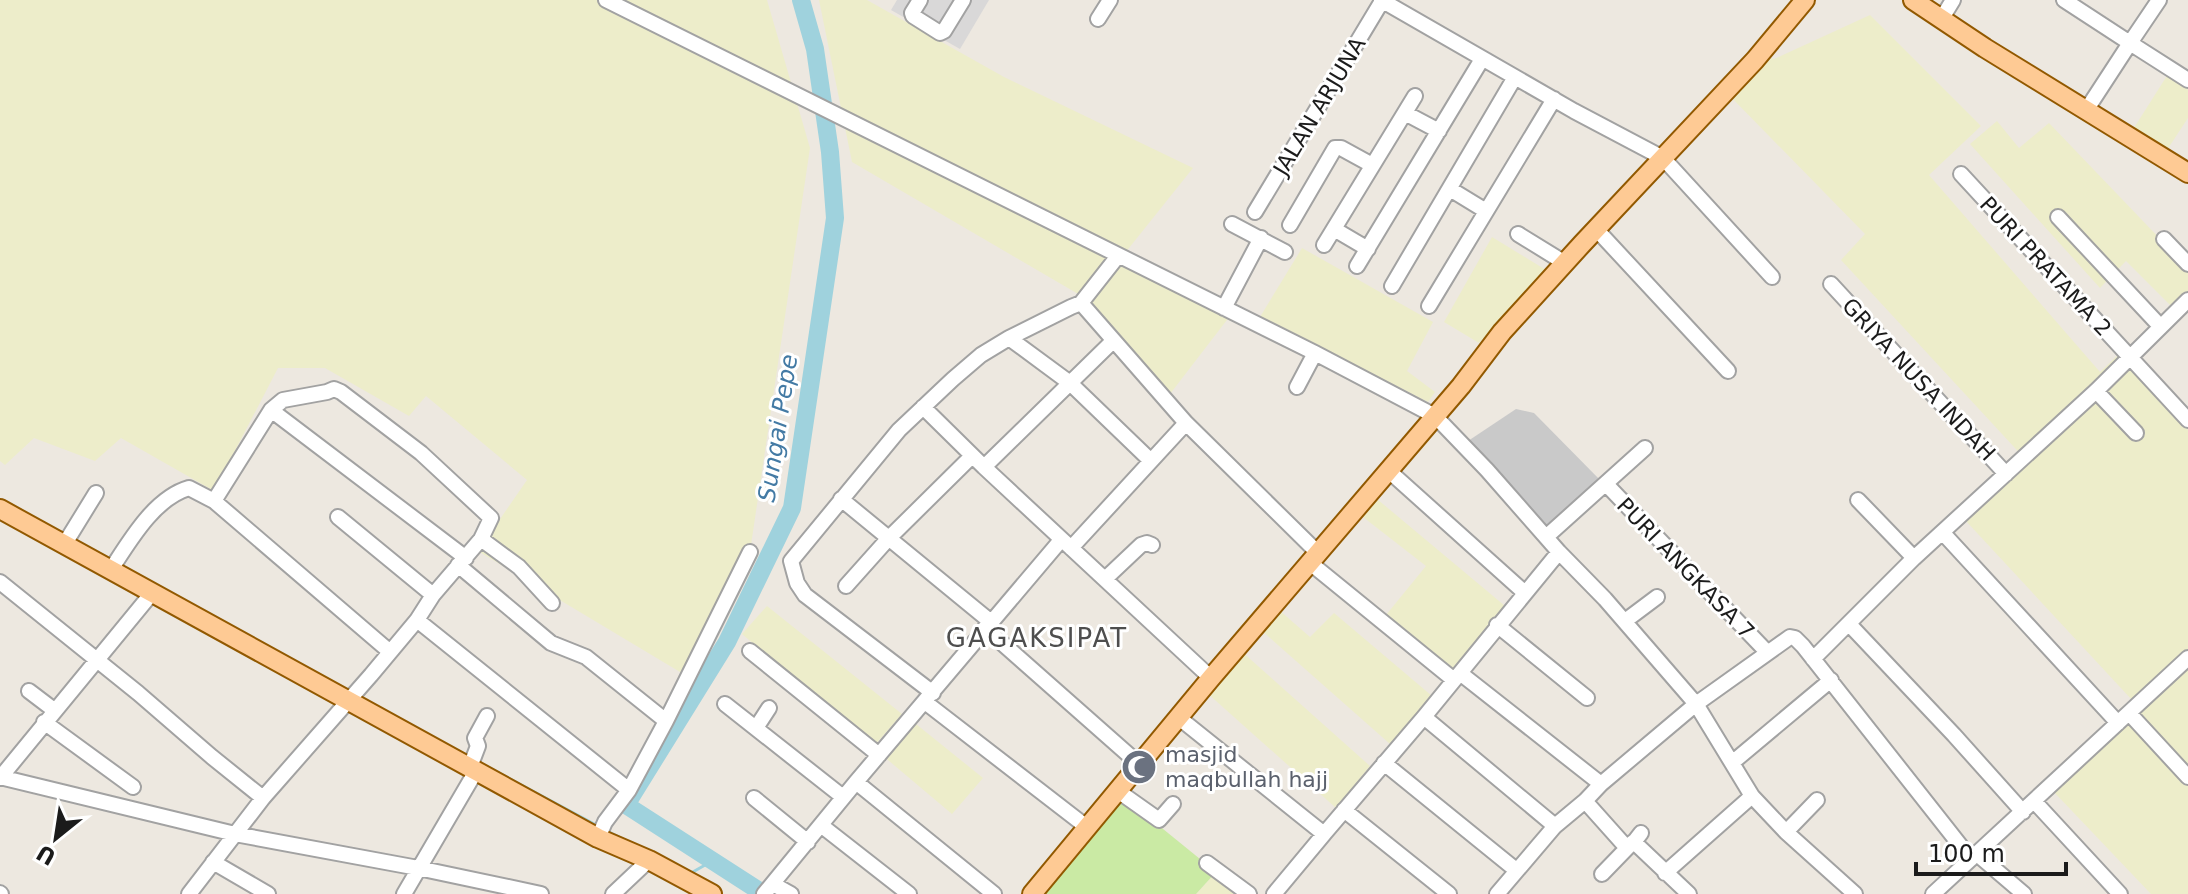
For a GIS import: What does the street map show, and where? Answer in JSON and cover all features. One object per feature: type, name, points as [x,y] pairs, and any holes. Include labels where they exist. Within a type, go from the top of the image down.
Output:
[{"type":"main road","points":[[1032,894],[1178,717],[1435,416],[1502,332],[1755,60],[1805,0]]},
{"type":"main road","points":[[1913,0],[2188,173]]},
{"type":"main road","points":[[0,509],[712,894]]},
{"type":"street","points":[[606,0],[1315,353],[1435,416],[1625,621],[1696,704],[1752,796],[1786,832],[1855,894]]},
{"type":"street","points":[[917,5],[913,16],[938,32],[944,31],[963,0]]},
{"type":"street","points":[[1098,19],[1110,0]]},
{"type":"street","points":[[1381,0],[1407,6],[1482,59],[1663,158],[1772,277]]},
{"type":"street","name":"JALAN ARJUNA","points":[[1255,212],[1381,0]]},
{"type":"street","points":[[1942,18],[1953,0]]},
{"type":"street","points":[[2064,0],[2188,80]]},
{"type":"street","points":[[2087,109],[2159,0]]},
{"type":"street","points":[[1357,266],[1482,59]]},
{"type":"street","points":[[1392,286],[1515,77]]},
{"type":"street","points":[[1324,245],[1415,96]]},
{"type":"street","points":[[1429,306],[1554,99]]},
{"type":"street","points":[[1405,113],[1439,131]]},
{"type":"street","points":[[1290,225],[1335,148],[1341,148],[1372,165]]},
{"type":"street","name":"PURI PRATAMA 2","points":[[1961,174],[2188,420]]},
{"type":"street","points":[[1450,189],[1486,211]]},
{"type":"street","points":[[2058,217],[2160,326]]},
{"type":"street","points":[[1232,224],[1285,252]]},
{"type":"street","points":[[1334,229],[1368,249]]},
{"type":"street","points":[[1596,229],[1728,371]]},
{"type":"street","points":[[1518,234],[1565,263]]},
{"type":"street","points":[[1224,308],[1261,238]]},
{"type":"street","points":[[2164,239],[2188,264]]},
{"type":"street","points":[[1088,828],[805,595],[791,565],[793,556],[899,430],[923,407],[981,355],[1081,303],[1118,256]]},
{"type":"street","name":"GRIYA NUSA INDAH","points":[[1831,284],[2006,474]]},
{"type":"street","points":[[1813,659],[1914,558],[2096,391],[2188,300]]},
{"type":"street","points":[[1081,303],[1186,423],[1313,557],[1457,676],[1601,784]]},
{"type":"street","points":[[1009,338],[1070,383],[1151,461]]},
{"type":"street","points":[[984,467],[1113,341]]},
{"type":"street","points":[[1297,387],[1315,353]]},
{"type":"street","points":[[189,894],[263,798],[417,620],[433,595],[481,539],[491,518],[421,453],[334,389],[283,400],[271,410],[214,501]]},
{"type":"street","points":[[2096,391],[2136,433]]},
{"type":"street","points":[[923,407],[1211,678]]},
{"type":"street","points":[[271,410],[462,562],[551,643],[586,657],[666,721]]},
{"type":"street","points":[[791,894],[769,889],[988,625],[1186,423]]},
{"type":"street","points":[[1546,537],[1645,448]]},
{"type":"street","points":[[846,586],[888,539],[972,456]]},
{"type":"street","points":[[1389,471],[1525,593]]},
{"type":"street","name":"PURI ANGKASA 7","points":[[1606,484],[1767,652]]},
{"type":"street","points":[[110,571],[140,526],[178,491],[189,488],[214,501],[389,651]]},
{"type":"street","points":[[64,545],[96,493]]},
{"type":"street","points":[[841,499],[988,625],[1139,764]]},
{"type":"street","points":[[1858,500],[1914,558]]},
{"type":"street","points":[[338,517],[433,595]]},
{"type":"street","points":[[1943,533],[2123,718],[2188,777]]},
{"type":"street","points":[[481,539],[519,567],[552,603]]},
{"type":"street","points":[[1105,579],[1141,545],[1152,545]]},
{"type":"street","points":[[600,832],[629,790],[666,721],[750,552]]},
{"type":"street","points":[[1274,894],[1559,552]]},
{"type":"street","points":[[0,582],[263,798]]},
{"type":"street","points":[[152,593],[0,777],[235,834],[418,868],[500,889],[541,894]]},
{"type":"street","points":[[1625,621],[1657,597]]},
{"type":"street","points":[[417,620],[629,790]]},
{"type":"street","points":[[1849,624],[1954,735],[2120,894]]},
{"type":"street","points":[[1497,625],[1587,698]]},
{"type":"street","points":[[1497,894],[1555,826],[1601,784],[1696,704],[1790,637],[1799,642],[1831,680],[1974,856],[2024,894]]},
{"type":"street","points":[[750,651],[879,755]]},
{"type":"street","points":[[1933,894],[2188,658]]},
{"type":"street","points":[[1733,762],[1831,680]]},
{"type":"street","points":[[29,691],[49,716],[133,787]]},
{"type":"street","points":[[725,704],[843,797]]},
{"type":"street","points":[[756,728],[769,708]]},
{"type":"street","points":[[404,894],[473,763],[478,746],[475,738],[487,716]]},
{"type":"street","points":[[1178,717],[1324,834]]},
{"type":"street","points":[[1424,717],[1555,826]]},
{"type":"street","points":[[1384,763],[1516,870]]},
{"type":"street","points":[[856,782],[994,894]]},
{"type":"street","points":[[1118,791],[1159,820],[1173,804]]},
{"type":"street","points":[[1665,873],[1752,796]]},
{"type":"street","points":[[754,798],[808,842]]},
{"type":"street","points":[[1786,832],[1817,800]]},
{"type":"street","points":[[1585,801],[1634,841],[1687,893]]},
{"type":"street","points":[[1344,810],[1449,894]]},
{"type":"street","points":[[822,826],[909,894]]},
{"type":"street","points":[[1602,874],[1634,841]]},
{"type":"street","points":[[613,894],[649,860]]},
{"type":"street","points":[[213,862],[268,894]]},
{"type":"street","points":[[1207,863],[1249,894]]},
{"type":"shaded area","points":[[897,0],[989,0],[960,49],[891,10]]},
{"type":"shaded area","points":[[1516,409],[1534,413],[1604,484],[1546,535],[1465,443]]},
{"type":"green space","points":[[0,0],[767,0],[810,148],[751,545],[685,675],[478,551],[527,480],[426,396],[409,416],[325,368],[278,368],[214,491],[121,438],[95,461],[34,438],[5,465],[0,461]]},
{"type":"green space","points":[[819,0],[867,0],[1004,77],[1193,168],[1121,258],[1230,316],[1170,394],[1085,298],[852,162]]},
{"type":"green space","points":[[1870,15],[1981,126],[1929,175],[2100,372],[2119,354],[2188,426],[2188,654],[2132,700],[1965,520],[2027,461],[1841,260],[1865,234],[1727,93],[1769,57],[1774,59]]},
{"type":"green space","points":[[2170,71],[2188,84],[2188,118],[2165,153],[2132,131]]},
{"type":"green space","points":[[1997,121],[2019,148],[2049,123],[2188,268],[2188,298],[2175,310],[2126,261],[2100,288],[1970,144]]},
{"type":"green space","points":[[1492,237],[1546,270],[1479,343],[1444,322]]},
{"type":"green space","points":[[1302,248],[1433,322],[1407,371],[1435,392],[1428,402],[1260,317]]},
{"type":"green space","points":[[1371,494],[1505,606],[1451,670],[1386,615],[1426,566],[1354,510]]},
{"type":"green space","points":[[767,606],[902,714],[874,746],[742,634]]},
{"type":"green space","points":[[1279,610],[1310,637],[1334,613],[1432,696],[1390,744],[1261,630]]},
{"type":"green space","points":[[1240,650],[1370,766],[1336,808],[1206,692]]},
{"type":"green space","points":[[2188,666],[2188,894],[2151,894],[2053,791]]},
{"type":"green space","points":[[911,720],[983,778],[952,814],[882,755]]},
{"type":"green space","points":[[1120,794],[1216,872],[1196,894],[1036,894]]},
{"type":"green space","points":[[1216,872],[1246,894],[1196,894]]},
{"type":"waterway","name":"Sungai Pepe","points":[[764,894],[626,805],[727,642],[792,508],[835,218],[830,152],[815,49],[801,0]]},
{"type":"waterway","points":[[478,762],[598,826]]},
{"type":"waterway","points":[[605,830],[627,841]]},
{"type":"waterway","points":[[691,873],[714,860]]},
{"type":"place","name":"masjid maqbullah hajj","points":[[1139,767]]},
{"type":"district","name":"GAGAKSIPAT","points":[[1037,638]]}]
